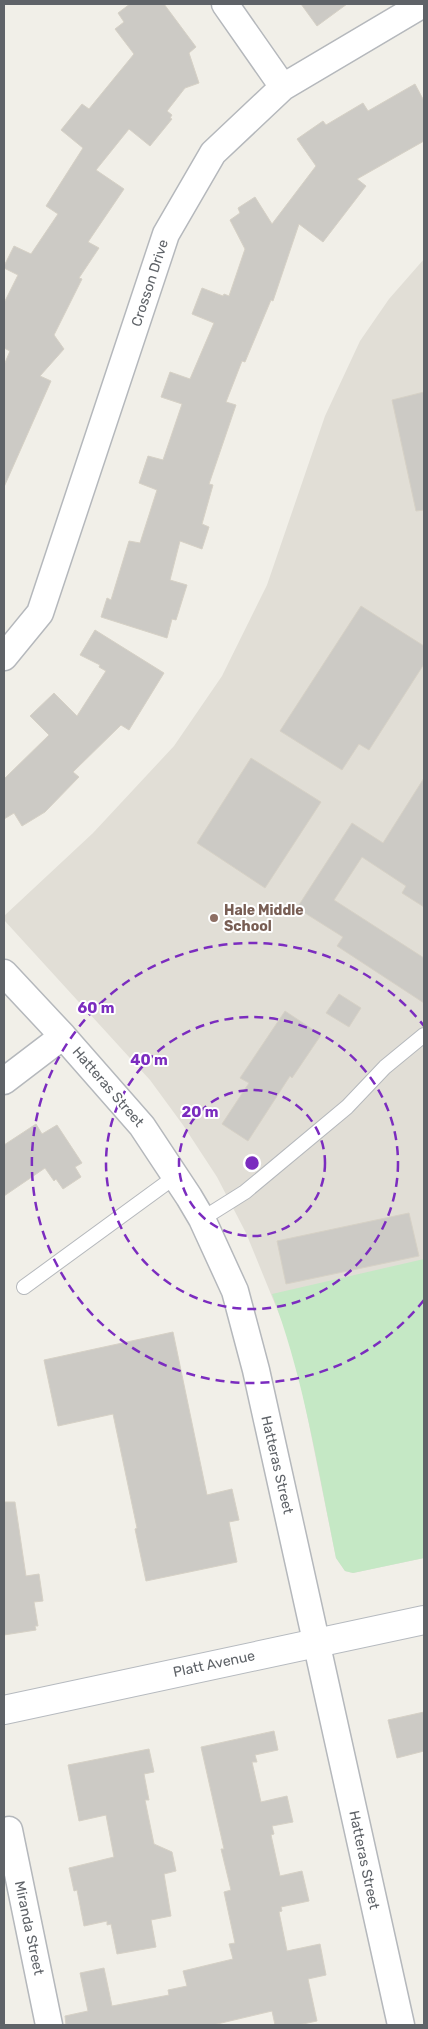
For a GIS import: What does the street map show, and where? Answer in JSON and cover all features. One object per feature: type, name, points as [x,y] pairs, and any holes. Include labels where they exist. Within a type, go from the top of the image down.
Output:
[{"type":"main road","name":"Platt Avenue","points":[[4,1710],[424,1620]]},
{"type":"street","points":[[225,4],[283,87]]},
{"type":"street","name":"Crosson Drive","points":[[4,657],[40,613],[166,234],[213,154],[283,87],[423,4]]},
{"type":"street","name":"Hatteras Street","points":[[4,973],[64,1036],[142,1126],[202,1218],[235,1291],[256,1370],[401,2025]]},
{"type":"street","points":[[4,1081],[64,1036]]},
{"type":"street","name":"Miranda Street","points":[[9,1830],[48,2025]]},
{"type":"lane","points":[[202,1218],[245,1192],[347,1107],[385,1068],[424,1035]]},
{"type":"lane","points":[[24,1288],[176,1176]]},
{"type":"shaded area","name":"Hale Middle School","points":[[424,259],[424,1558],[353,1573],[345,1571],[336,1558],[302,1390],[288,1336],[246,1233],[217,1177],[183,1125],[150,1080],[4,920],[4,916],[93,833],[174,746],[222,676],[267,585],[325,416],[360,341],[389,299]]},
{"type":"green space","points":[[424,1259],[424,1558],[353,1573],[345,1571],[336,1558],[302,1391],[272,1294]]},
{"type":"building","points":[[130,4],[164,4],[196,47],[189,53],[199,83],[185,88],[167,111],[172,115],[170,118],[172,119],[150,146],[129,129],[96,170],[124,189],[88,242],[99,248],[79,278],[82,279],[54,335],[64,349],[40,376],[51,381],[4,487],[4,365],[10,351],[4,348],[4,303],[18,275],[4,268],[4,266],[14,246],[31,254],[58,214],[46,206],[83,148],[61,130],[82,104],[89,109],[134,54],[115,29],[124,22],[118,13]]},
{"type":"building","points":[[301,4],[347,4],[317,26]]},
{"type":"building","points":[[415,84],[424,101],[424,141],[357,179],[366,186],[323,242],[299,224],[273,301],[271,300],[245,362],[242,361],[226,402],[236,405],[209,484],[213,485],[202,524],[209,527],[202,549],[180,541],[170,580],[187,585],[176,620],[172,619],[167,638],[101,617],[107,598],[111,600],[129,541],[140,543],[157,490],[139,483],[148,456],[163,460],[182,404],[161,397],[170,372],[190,379],[214,323],[192,314],[202,288],[223,296],[224,294],[229,296],[245,249],[230,220],[240,213],[238,208],[255,197],[272,224],[316,166],[297,139],[323,121],[326,125],[363,103],[368,111]]},
{"type":"building","points":[[424,392],[424,510],[416,511],[392,400]]},
{"type":"building","points":[[361,606],[424,646],[424,664],[369,750],[359,744],[342,770],[280,731]]},
{"type":"building","points":[[95,630],[164,673],[129,730],[121,725],[73,772],[79,777],[45,812],[22,826],[14,813],[4,819],[4,779],[49,735],[30,716],[54,693],[77,716],[106,671],[99,667],[100,665],[80,655]]},
{"type":"building","points":[[251,758],[321,802],[265,888],[197,843]]},
{"type":"building","points":[[424,778],[424,907],[402,893],[406,886],[362,857],[334,900],[424,958],[424,1003],[337,946],[343,937],[297,908],[352,823],[383,843]]},
{"type":"building","points":[[339,994],[361,1008],[349,1027],[326,1013]]},
{"type":"building","points":[[285,1011],[321,1035],[292,1078],[290,1076],[248,1141],[222,1124],[249,1083],[240,1078]]},
{"type":"building","points":[[36,1124],[42,1134],[57,1125],[82,1163],[75,1167],[81,1177],[63,1189],[56,1179],[54,1181],[45,1168],[4,1196],[4,1145]]},
{"type":"building","points":[[409,1213],[419,1256],[286,1284],[277,1241]]},
{"type":"building","points":[[173,1332],[207,1495],[232,1489],[239,1520],[229,1522],[237,1562],[146,1581],[113,1414],[58,1426],[44,1360]]},
{"type":"building","points":[[4,1502],[15,1502],[26,1576],[39,1574],[43,1601],[34,1602],[38,1626],[35,1626],[36,1630],[4,1635]]},
{"type":"building","points":[[424,1712],[424,1751],[397,1758],[388,1720]]},
{"type":"building","points":[[274,1731],[278,1750],[255,1755],[257,1762],[252,1762],[261,1802],[287,1796],[293,1822],[272,1826],[274,1834],[271,1835],[280,1876],[302,1871],[309,1901],[281,1907],[282,1911],[279,1912],[287,1951],[320,1944],[326,1975],[308,1979],[317,2021],[298,2025],[275,2025],[272,2011],[213,2025],[66,2025],[65,2016],[88,2011],[80,1973],[104,1968],[112,2006],[169,1995],[168,1990],[187,1986],[183,1971],[233,1959],[229,1944],[235,1943],[224,1892],[231,1890],[221,1849],[224,1849],[201,1747]]},
{"type":"building","points":[[149,1749],[154,1772],[144,1774],[149,1800],[145,1800],[154,1844],[172,1852],[176,1871],[164,1874],[171,1916],[151,1920],[156,1947],[117,1954],[111,1924],[107,1925],[107,1921],[84,1926],[77,1890],[74,1891],[69,1868],[114,1857],[106,1815],[79,1821],[68,1765]]},
{"type":"place","name":"Hale Middle School","points":[[214,918]]}]
